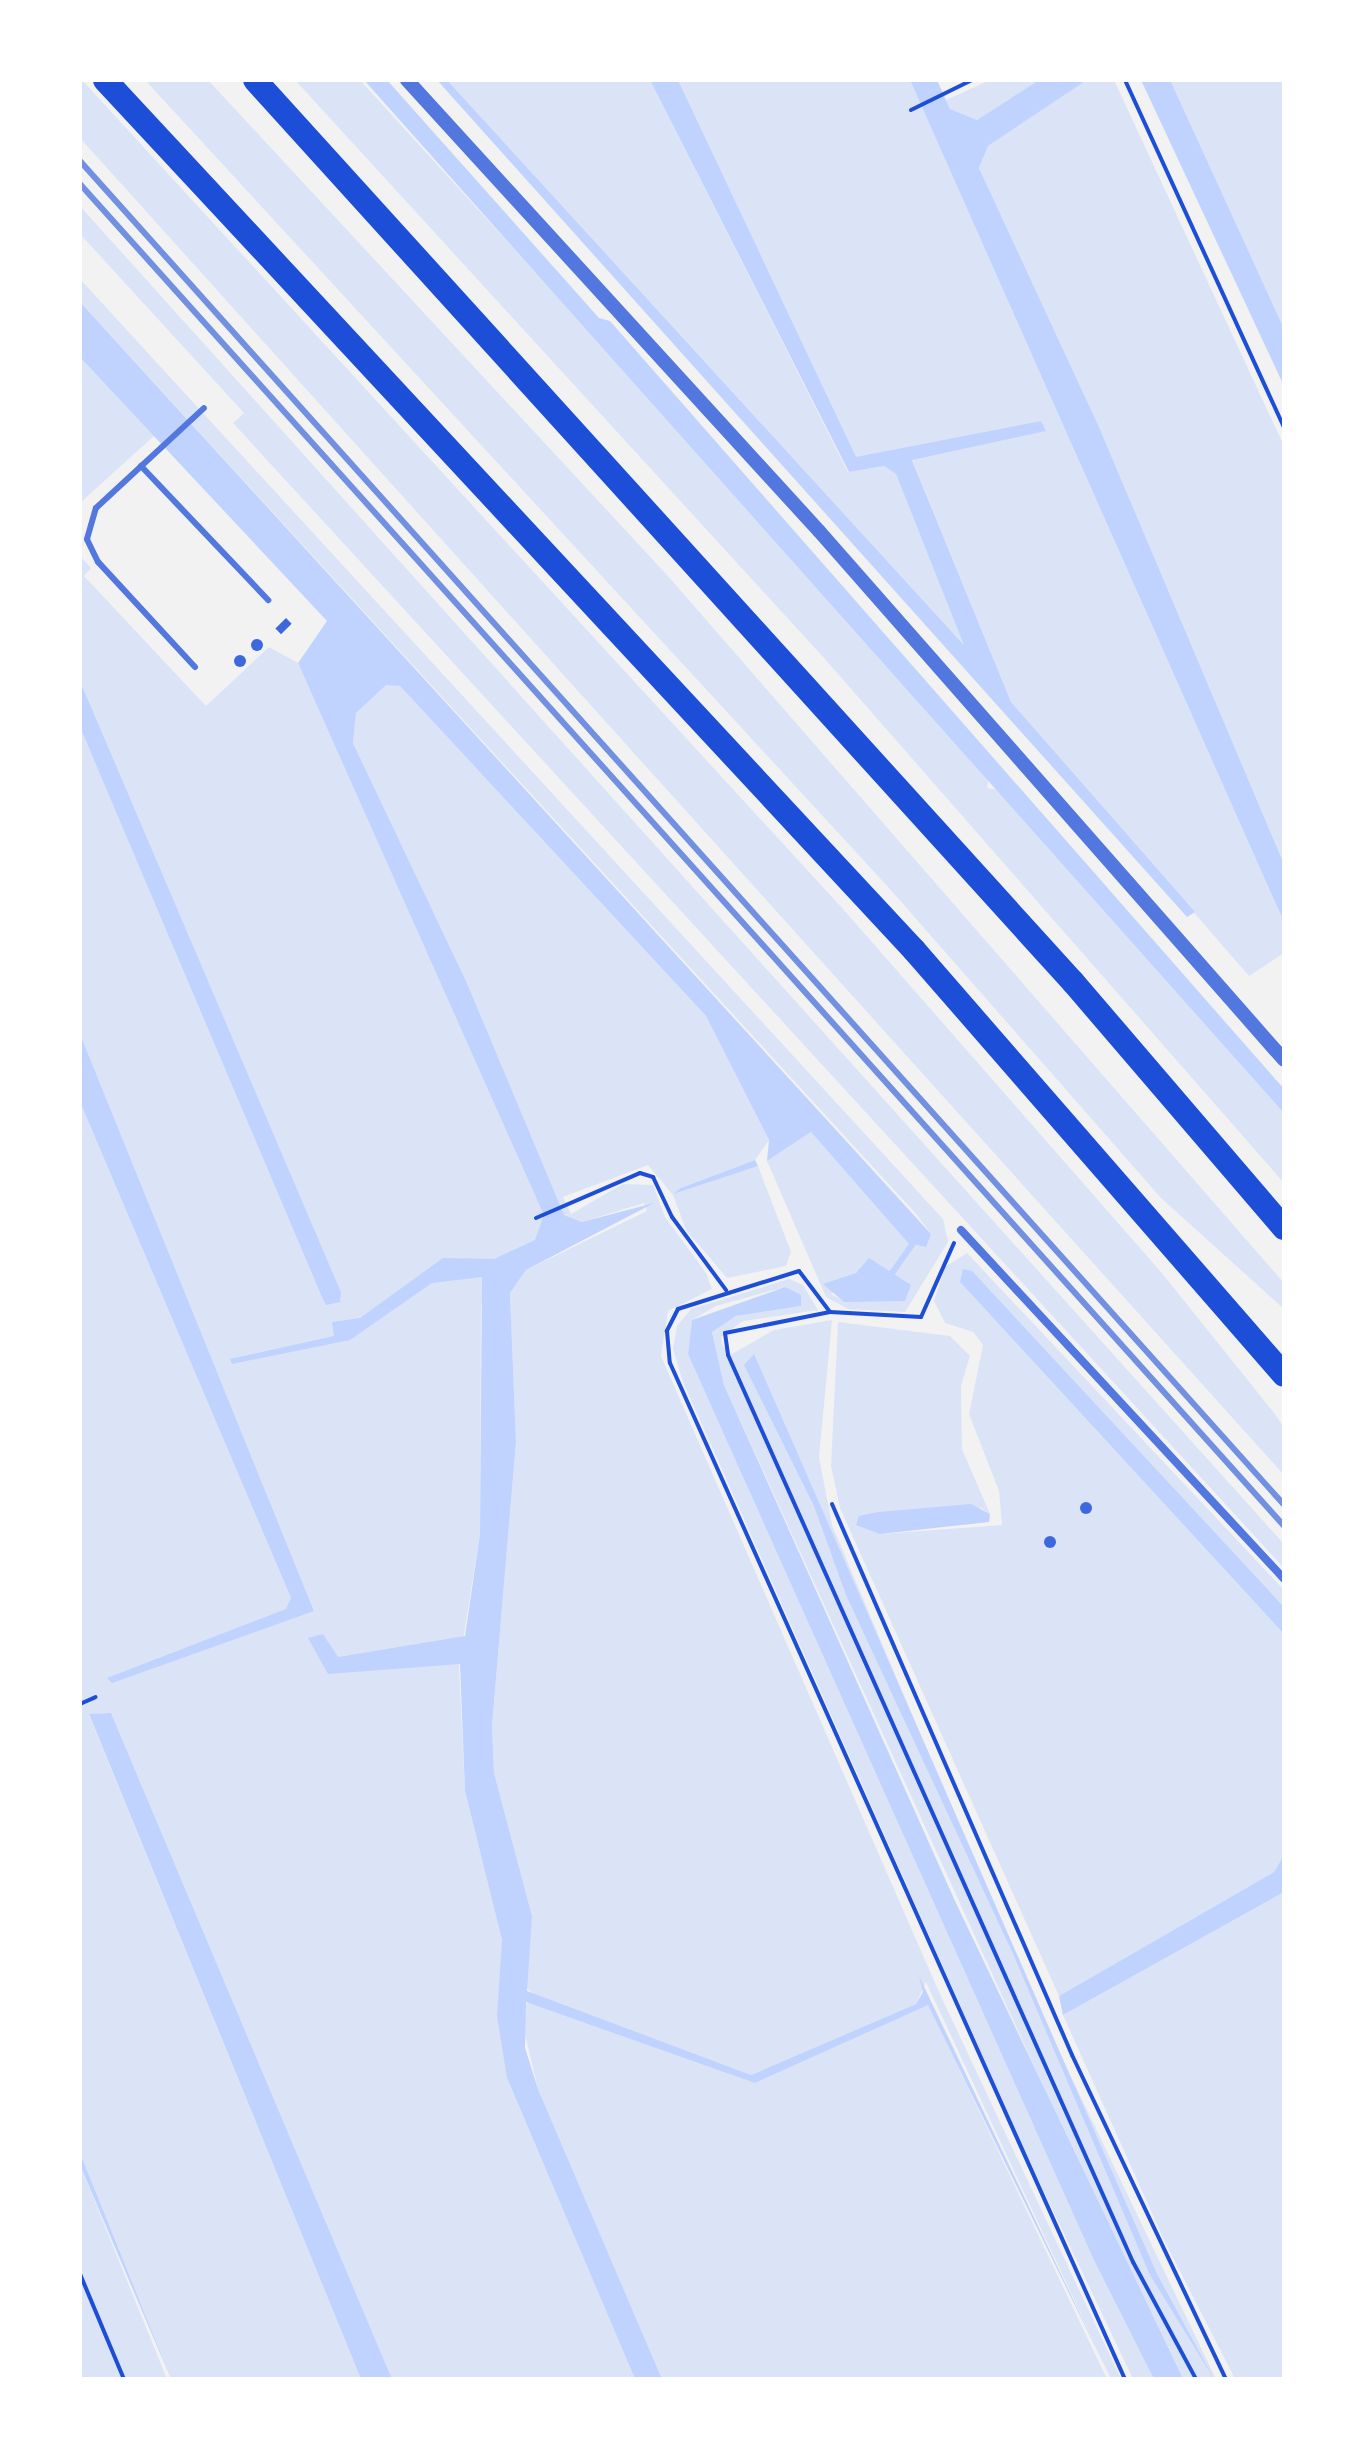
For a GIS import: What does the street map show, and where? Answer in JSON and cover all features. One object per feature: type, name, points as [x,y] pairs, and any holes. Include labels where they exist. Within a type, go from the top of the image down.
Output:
[{"type":"highway","points":[[105,80],[914,950],[1284,1375]]},
{"type":"highway","points":[[255,80],[1073,982],[1284,1228]]},
{"type":"street","points":[[407,80],[819,531],[1284,1060]]},
{"type":"street","points":[[961,1230],[1284,1579]]},
{"type":"lane","points":[[195,667],[98,562],[87,539],[96,508],[204,408]]},
{"type":"lane","points":[[141,466],[268,600]]},
{"type":"path","points":[[911,110],[972,80]]},
{"type":"path","points":[[1125,80],[1284,428]]},
{"type":"path","points":[[536,1218],[640,1173],[653,1177],[672,1217],[727,1291]]},
{"type":"path","points":[[961,1230],[921,1317],[830,1312],[725,1333],[728,1355],[1127,2248],[1196,2379]]},
{"type":"path","points":[[830,1312],[799,1271],[727,1291],[678,1309],[667,1331],[670,1363],[1125,2379]]},
{"type":"path","points":[[832,1504],[1072,2055],[1226,2379]]},
{"type":"path","points":[[80,1704],[96,1697]]},
{"type":"path","points":[[80,2274],[124,2379]]},
{"type":"shaded area","points":[[82,80],[843,909],[1161,1272],[1284,1428],[1284,1475],[80,138]]},
{"type":"shaded area","points":[[145,80],[208,80],[667,575],[1284,1283],[1284,1309],[1161,1198],[889,888]]},
{"type":"shaded area","points":[[295,80],[360,80],[990,771],[987,788],[1004,791],[1284,1112],[1284,1183],[824,658]]},
{"type":"shaded area","points":[[447,80],[650,80],[848,472],[884,466],[896,474],[966,647]]},
{"type":"shaded area","points":[[678,80],[910,80],[1214,758],[1284,922],[1284,953],[1249,976],[1011,702],[912,459],[1045,431],[1041,421],[856,458]]},
{"type":"shaded area","points":[[990,80],[1039,80],[977,120],[950,109],[946,100]]},
{"type":"shaded area","points":[[1087,80],[1114,80],[1284,446],[1284,864],[1099,427],[979,168],[988,146]]},
{"type":"shaded area","points":[[1170,80],[1284,80],[1284,329],[1195,141]]},
{"type":"shaded area","points":[[80,206],[1284,1544],[1284,1568],[233,423],[244,413],[80,234]]},
{"type":"shaded area","points":[[80,279],[943,1219],[948,1242],[905,1312],[848,1309],[826,1297],[767,1161],[811,1132],[908,1243],[931,1234],[917,1215],[80,302]],"holes":[[[860,1270],[845,1302],[831,1294]]]},
{"type":"shaded area","points":[[80,357],[156,434],[80,503]]},
{"type":"shaded area","points":[[80,556],[91,568],[84,576],[206,706],[269,647],[298,663],[545,1215],[536,1240],[494,1259],[481,1305],[480,1534],[459,1666],[465,1791],[502,1940],[507,2078],[635,2379],[392,2379],[111,1713],[89,1715],[361,2379],[171,2379],[80,2153],[80,1102],[291,1598],[287,1609],[107,1679],[314,1611],[80,1034],[80,727],[211,1031],[341,1292],[80,681]]},
{"type":"shaded area","points":[[386,684],[400,686],[706,1016],[769,1140],[755,1160],[681,1188],[758,1166],[791,1252],[786,1266],[727,1278],[686,1230],[673,1195],[648,1165],[563,1197],[571,1214],[623,1184],[653,1185],[665,1217],[706,1273],[712,1289],[668,1311],[661,1356],[939,1992],[1121,2379],[1111,2379],[926,1982],[916,2004],[751,2075],[535,1996],[525,1986],[532,1916],[494,1773],[492,1726],[516,1442],[510,1293],[526,1270],[647,1211],[644,1203],[582,1222],[564,1215],[555,1200],[466,981],[353,743],[356,713]]},
{"type":"shaded area","points":[[967,1253],[1284,1590],[1284,1607],[960,1282],[1284,1634],[1284,1855],[1274,1872],[1059,1996],[840,1508],[831,1466],[838,1322],[950,1336],[970,1356],[961,1386],[962,1449],[990,1514],[981,1508],[880,1534],[1002,1525],[999,1491],[969,1414],[983,1345],[973,1332],[945,1323],[934,1301],[945,1267]]},
{"type":"shaded area","points":[[789,1279],[803,1285],[818,1310],[743,1321],[721,1337],[723,1346],[732,1354],[774,1330],[832,1320],[819,1457],[832,1525],[1018,1966],[1216,2379],[1183,2379],[1146,2312],[724,1385],[712,1332],[736,1316],[801,1306],[785,1287],[716,1306],[692,1320],[688,1354],[1154,2379],[1133,2379],[1029,2160],[683,1382],[673,1349],[677,1326],[691,1309]]},
{"type":"shaded area","points":[[1284,1892],[1284,2379],[1235,2379],[1165,2242],[1063,2015]]},
{"type":"shaded area","points":[[533,2002],[755,2083],[928,2004],[1107,2379],[662,2379],[538,2089],[522,2022],[524,2004]]},
{"type":"shaded area","points":[[80,2165],[167,2379],[80,2379]]},
{"type":"water","points":[[364,80],[387,80],[599,318],[610,321],[1284,1089],[1284,1113]]},
{"type":"water","points":[[437,80],[447,80],[964,645],[896,474],[884,466],[849,472],[650,80],[678,80],[856,457],[1041,421],[1046,431],[912,460],[1011,702],[1195,912],[1187,917]]},
{"type":"water","points":[[910,80],[937,80],[950,109],[977,120],[1039,80],[1087,80],[988,146],[979,168],[1099,427],[1284,864],[1284,922]]},
{"type":"water","points":[[1141,80],[1170,80],[1284,329],[1284,386]]},
{"type":"water","points":[[80,302],[931,1234],[926,1247],[908,1243],[811,1132],[767,1161],[769,1140],[706,1016],[400,686],[386,685],[356,713],[353,743],[466,981],[564,1215],[582,1222],[654,1203],[526,1270],[510,1293],[516,1442],[492,1726],[494,1773],[532,1916],[527,1991],[751,2075],[916,2004],[923,1992],[919,1976],[1111,2379],[928,2005],[755,2083],[526,2002],[525,2048],[538,2089],[662,2379],[635,2379],[507,2078],[497,2016],[502,1940],[465,1791],[460,1664],[328,1674],[308,1638],[323,1634],[338,1657],[465,1636],[480,1534],[482,1277],[432,1283],[350,1340],[232,1364],[230,1359],[334,1336],[332,1322],[360,1318],[443,1258],[494,1259],[535,1240],[544,1215],[298,663],[327,621],[80,357]]},
{"type":"water","points":[[80,681],[341,1292],[340,1302],[326,1305],[322,1297],[80,727]]},
{"type":"water","points":[[80,1034],[314,1611],[112,1683],[107,1678],[286,1609],[291,1598],[80,1102]]},
{"type":"water","points":[[755,1160],[758,1166],[673,1194],[681,1188]]},
{"type":"water","points":[[869,1258],[911,1285],[905,1301],[844,1302],[823,1284],[856,1273]]},
{"type":"water","points":[[963,1269],[972,1271],[1284,1607],[1284,1634],[960,1282]]},
{"type":"water","points":[[785,1287],[801,1295],[801,1306],[736,1316],[712,1332],[724,1385],[955,1901],[1183,2379],[1154,2379],[1094,2260],[688,1354],[692,1320]]},
{"type":"water","points":[[754,1354],[1157,2274],[1214,2379],[1150,2275],[1013,1954],[846,1595],[814,1506],[744,1365]]},
{"type":"water","points":[[971,1504],[990,1514],[989,1522],[880,1534],[856,1525],[859,1516],[878,1512]]},
{"type":"water","points":[[111,1713],[392,2379],[361,2379],[89,1714]]},
{"type":"water","points":[[1284,1855],[1284,1892],[1063,2015],[1059,1996],[1274,1872]]},
{"type":"water","points":[[80,2153],[99,2200],[171,2379],[80,2165]]},
{"type":"building","points":[[286,618],[292,624],[281,634],[275,629]]},
{"type":"building","points":[[257,639],[263,645],[257,651],[251,645]]},
{"type":"building","points":[[240,655],[246,661],[240,667],[234,661]]},
{"type":"building","points":[[1086,1502],[1092,1508],[1086,1514],[1080,1508]]},
{"type":"building","points":[[1050,1536],[1056,1542],[1050,1548],[1044,1542]]},
{"type":"waterway","points":[[890,1276],[916,1239]]},
{"type":"railway","points":[[80,161],[1284,1505]]},
{"type":"railway","points":[[80,184],[1284,1526]]}]
